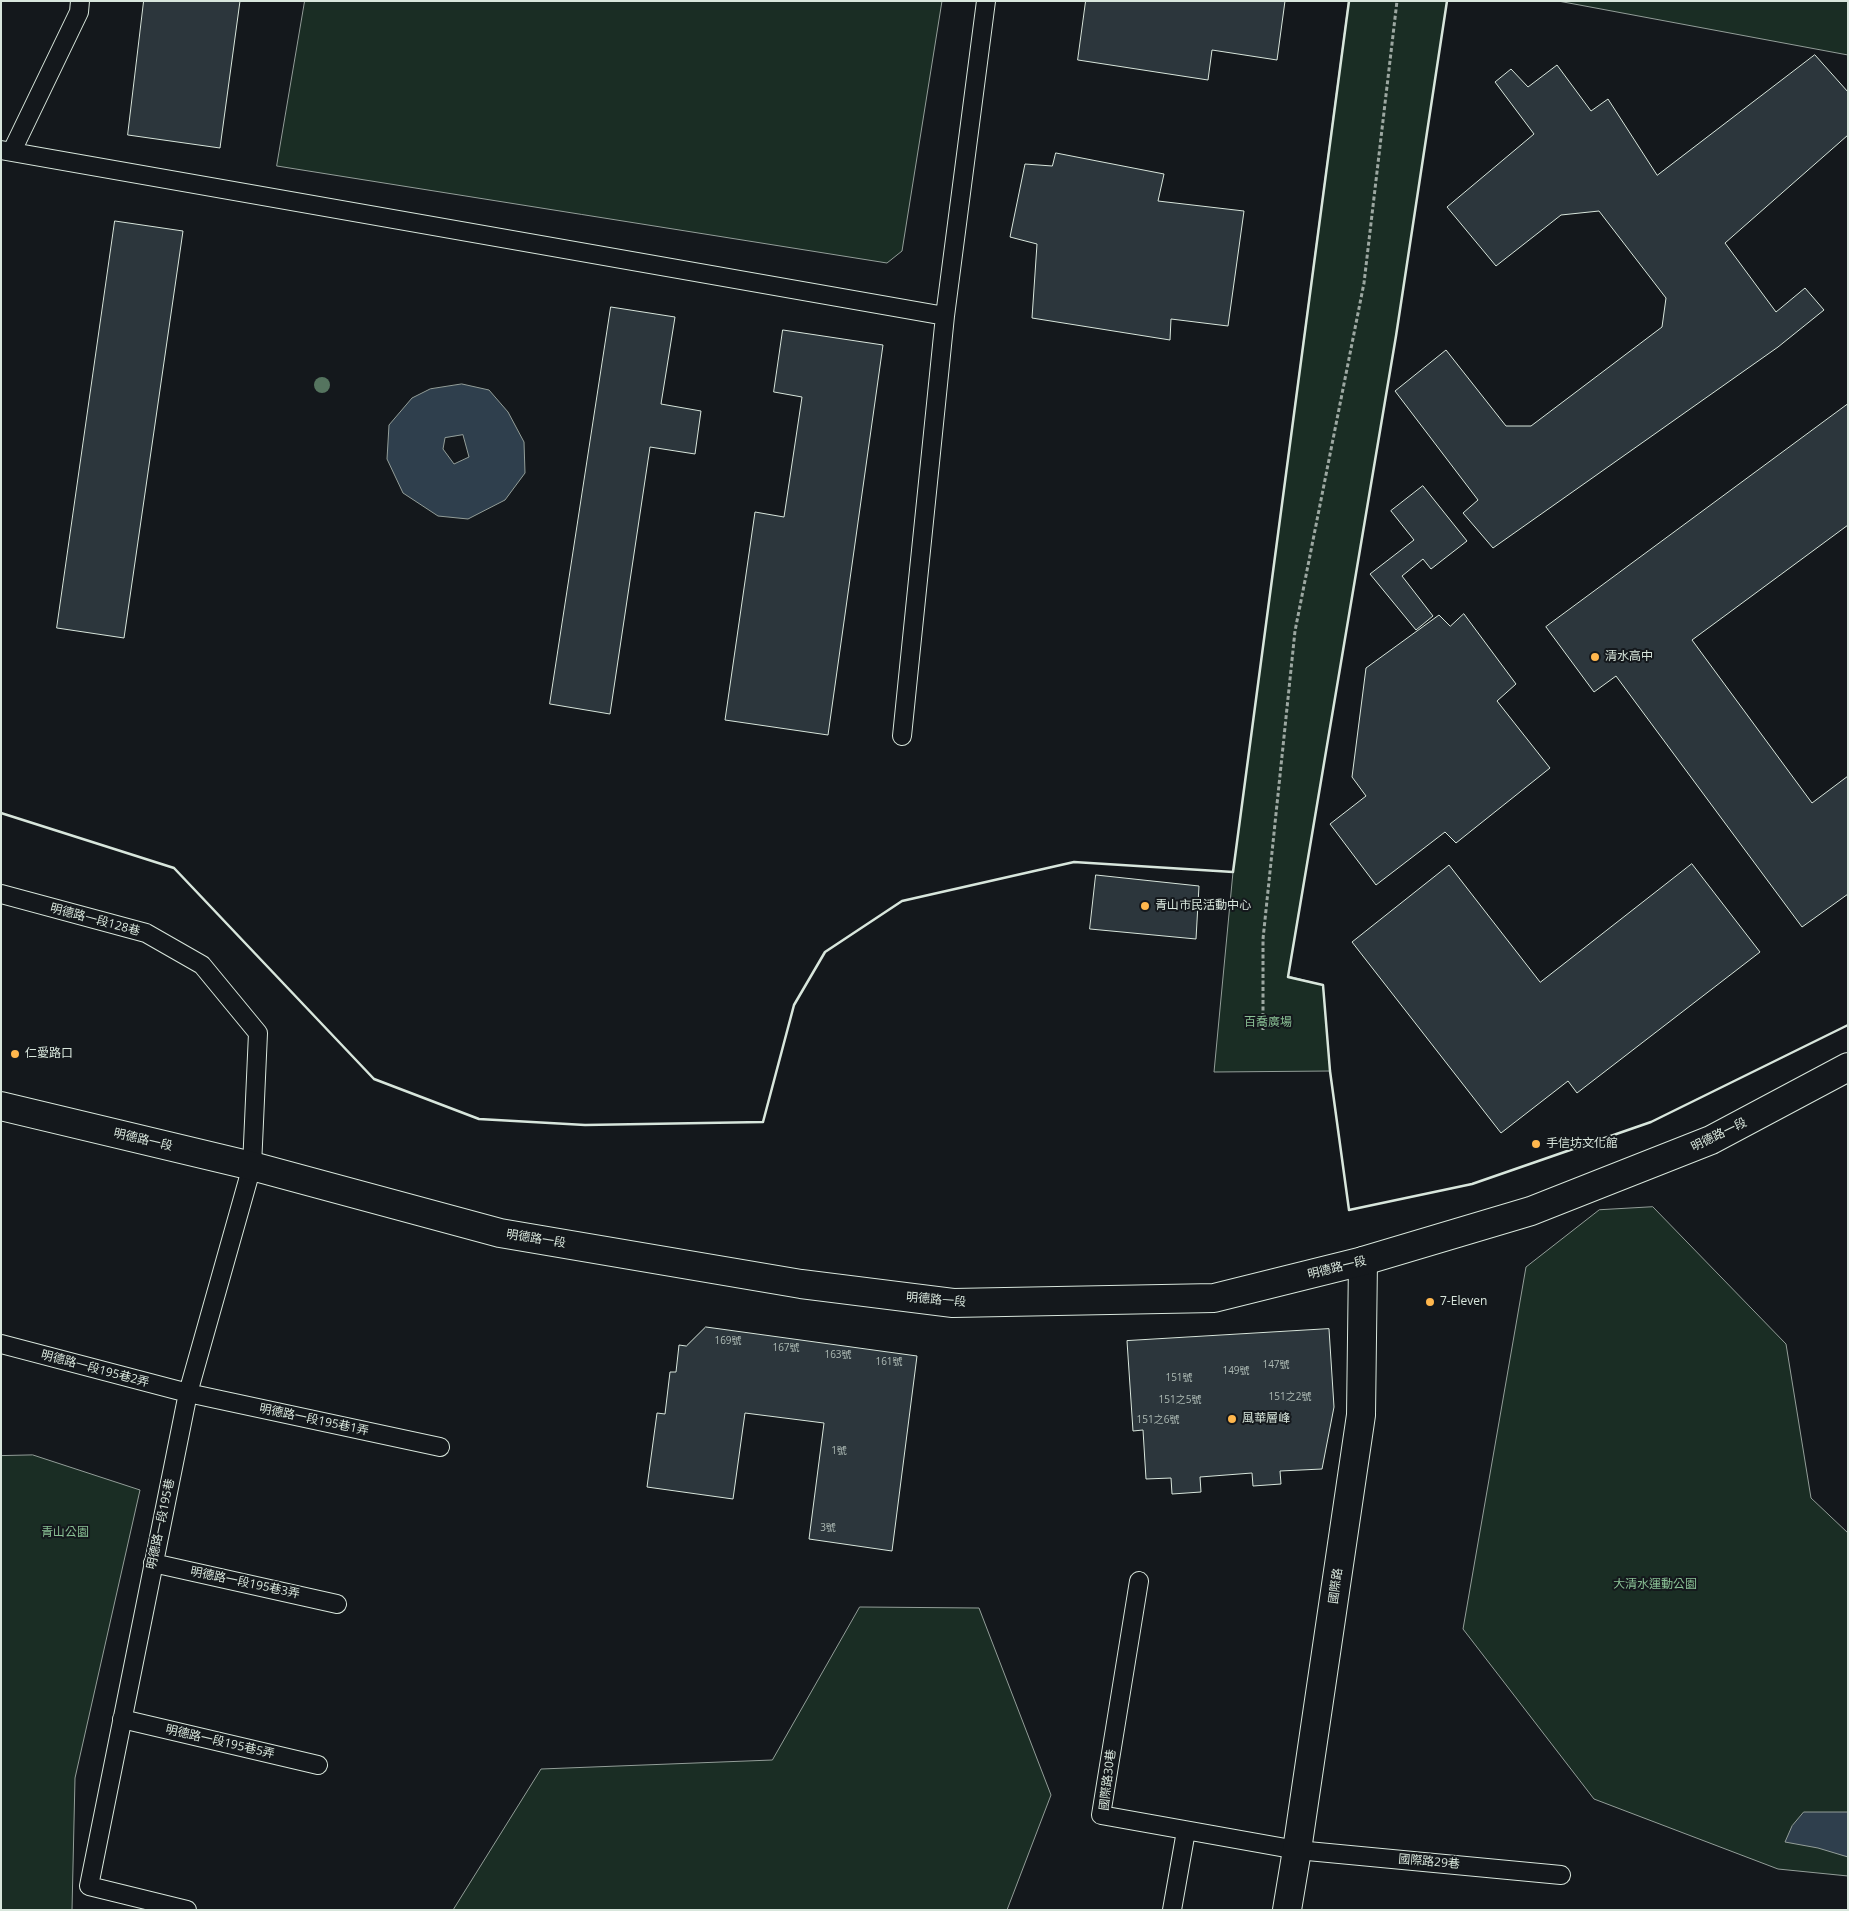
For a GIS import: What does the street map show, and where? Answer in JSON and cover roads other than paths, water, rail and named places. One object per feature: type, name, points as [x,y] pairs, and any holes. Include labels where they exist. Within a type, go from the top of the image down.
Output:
[{"type":"street","name":"明德路一段","points":[[1,1106],[252,1166],[500,1233],[801,1284],[953,1303],[1214,1298],[1364,1261],[1531,1211],[1712,1140],[1848,1067]]},
{"type":"street","name":"國際路","points":[[1287,1910],[1361,1415],[1364,1261]]},
{"type":"lane","points":[[80,1],[79,12],[6,151],[945,316]]},
{"type":"lane","points":[[902,736],[945,316],[986,1]]},
{"type":"lane","name":"明德路一段128巷","points":[[1,894],[146,933],[202,965],[258,1033],[252,1166]]},
{"type":"lane","name":"明德路一段195巷","points":[[187,1910],[89,1886],[188,1393],[252,1166]]},
{"type":"lane","name":"明德路一段195巷2弄","points":[[1,1344],[188,1393]]},
{"type":"lane","name":"明德路一段195巷1弄","points":[[188,1393],[440,1447]]},
{"type":"lane","name":"明德路一段195巷3弄","points":[[153,1563],[337,1604]]},
{"type":"lane","name":"國際路30巷","points":[[1139,1580],[1101,1815],[1297,1850]]},
{"type":"lane","name":"明德路一段195巷5弄","points":[[122,1719],[318,1764]]},
{"type":"lane","points":[[1172,1910],[1186,1831]]},
{"type":"lane","name":"國際路29巷","points":[[1297,1850],[1562,1875]]},
{"type":"water","points":[[462,384],[489,390],[508,412],[524,442],[525,473],[505,500],[468,519],[438,516],[403,493],[387,459],[389,425],[412,398],[430,389]],"holes":[[[463,435],[469,457],[454,464],[443,449],[445,438]]]},
{"type":"water","points":[[1804,1812],[1848,1812],[1848,1857],[1818,1848],[1785,1842],[1792,1826]]},
{"type":"place","name":"清水高中","points":[[1595,657]]},
{"type":"place","name":"青山市民活動中心","points":[[1145,906]]},
{"type":"place","name":"仁愛路口","points":[[15,1054]]},
{"type":"place","name":"手信坊文化館","points":[[1536,1144]]},
{"type":"place","name":"7-Eleven","points":[[1430,1302]]},
{"type":"place","name":"風華層峰","points":[[1232,1419]]},
{"type":"park label","name":"百喬廣場","points":[[1268,1023]]},
{"type":"park label","name":"青山公園","points":[[65,1533]]},
{"type":"park label","name":"大清水運動公園","points":[[1655,1585]]}]
